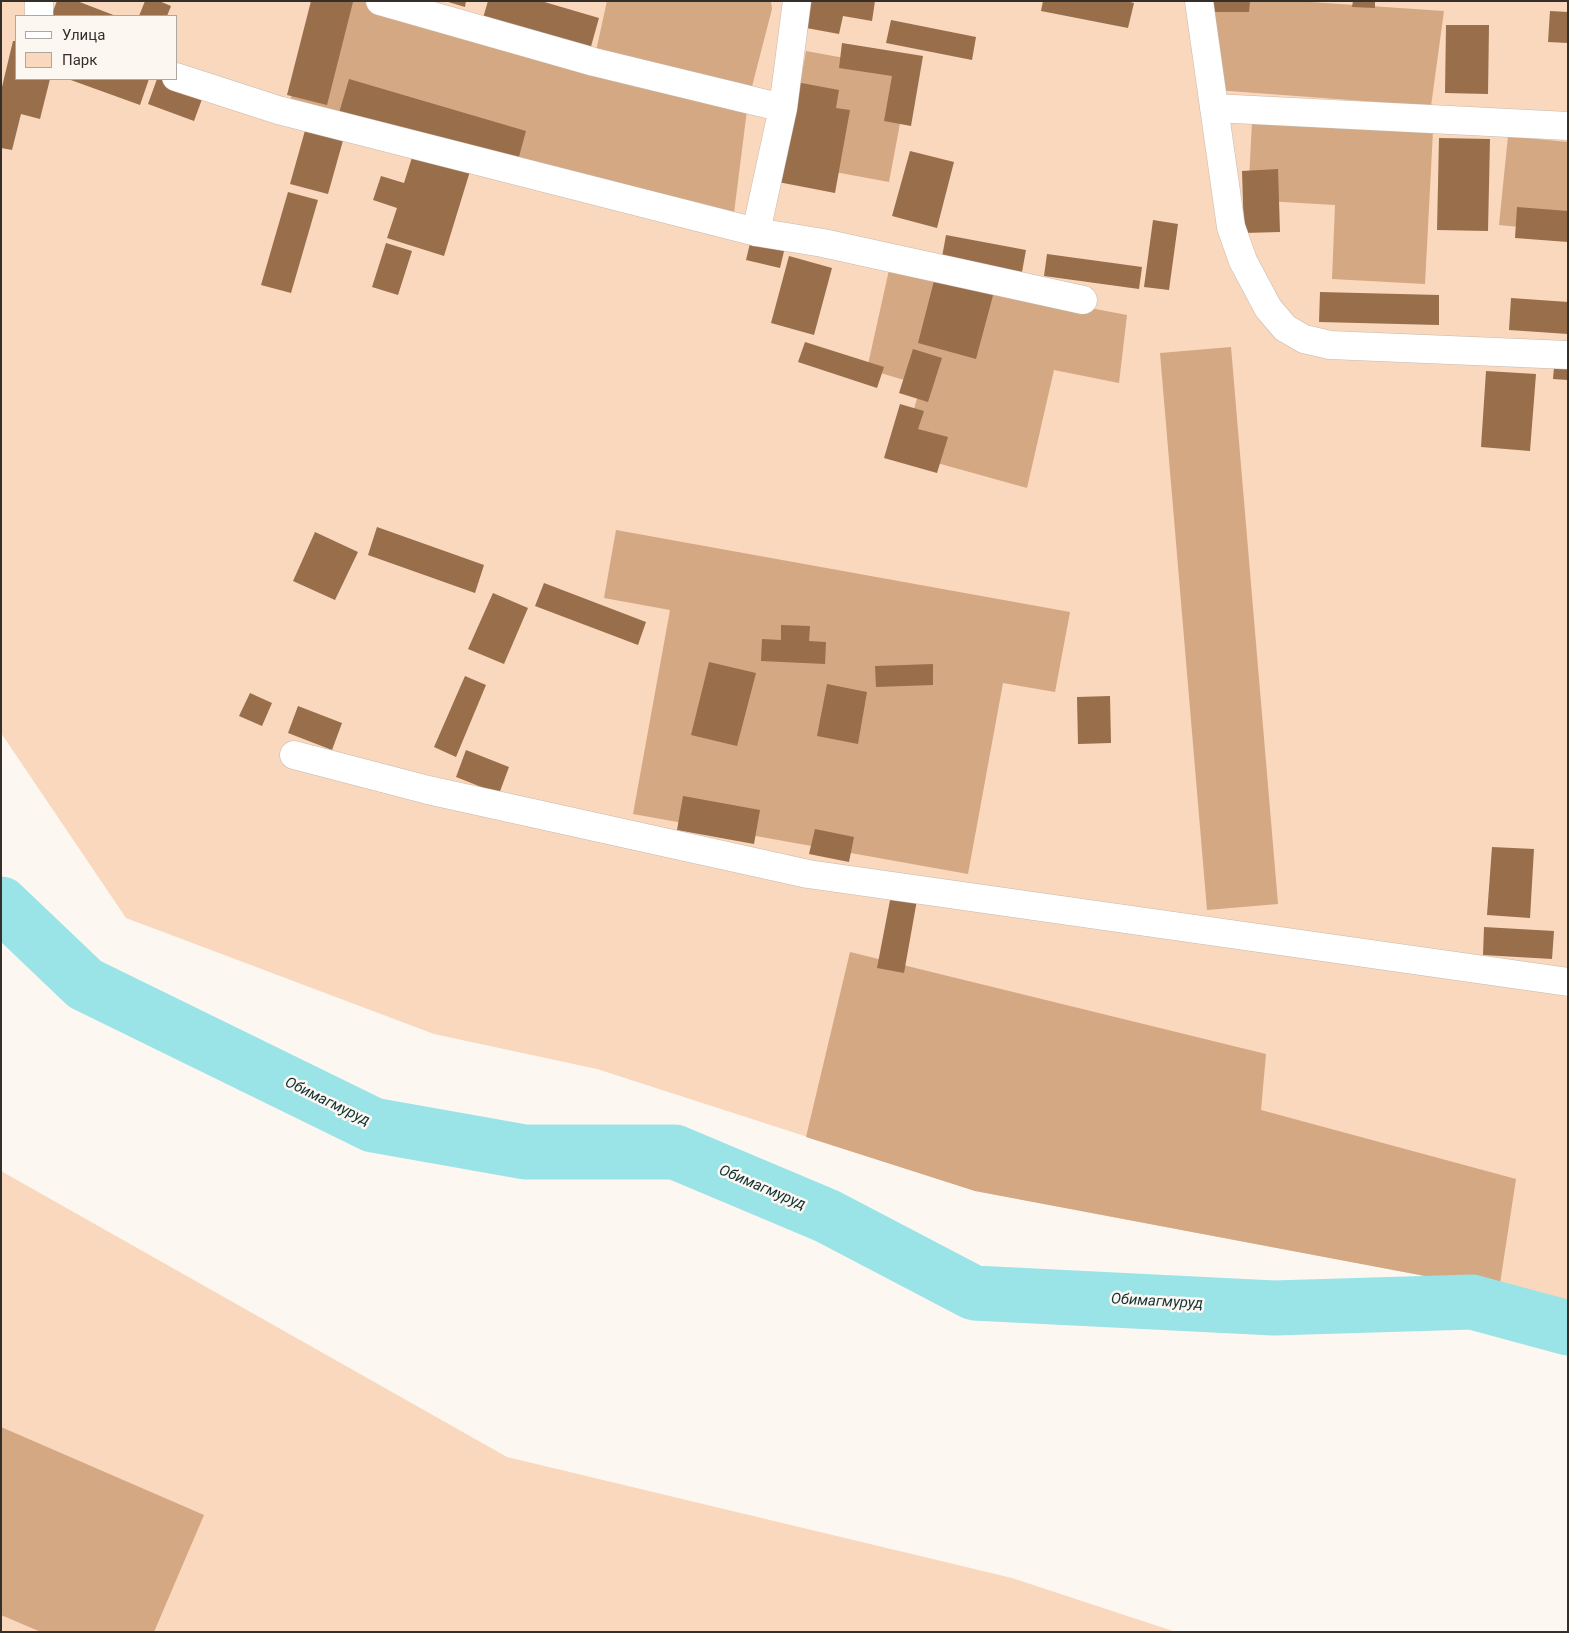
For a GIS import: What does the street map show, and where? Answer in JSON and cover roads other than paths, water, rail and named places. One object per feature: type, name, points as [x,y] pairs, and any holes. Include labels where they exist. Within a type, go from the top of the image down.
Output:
[{"type":"lane","points":[[39,1],[39,15]]},
{"type":"lane","points":[[380,1],[594,62],[784,108]]},
{"type":"lane","points":[[756,232],[784,108],[797,1]]},
{"type":"lane","points":[[1199,1],[1231,227],[1243,261],[1268,308],[1285,328],[1304,338],[1330,345],[1568,354]]},
{"type":"lane","points":[[178,78],[278,110],[756,232],[823,243],[1083,300]]},
{"type":"lane","points":[[1214,108],[1568,126]]},
{"type":"lane","points":[[294,755],[428,790],[808,874],[1568,982]]},
{"type":"waterway","name":"Обимагмуруд","points":[[1,904],[85,984],[373,1125],[525,1152],[675,1152],[827,1216],[974,1293],[1274,1308],[1472,1302],[1568,1328]]}]
